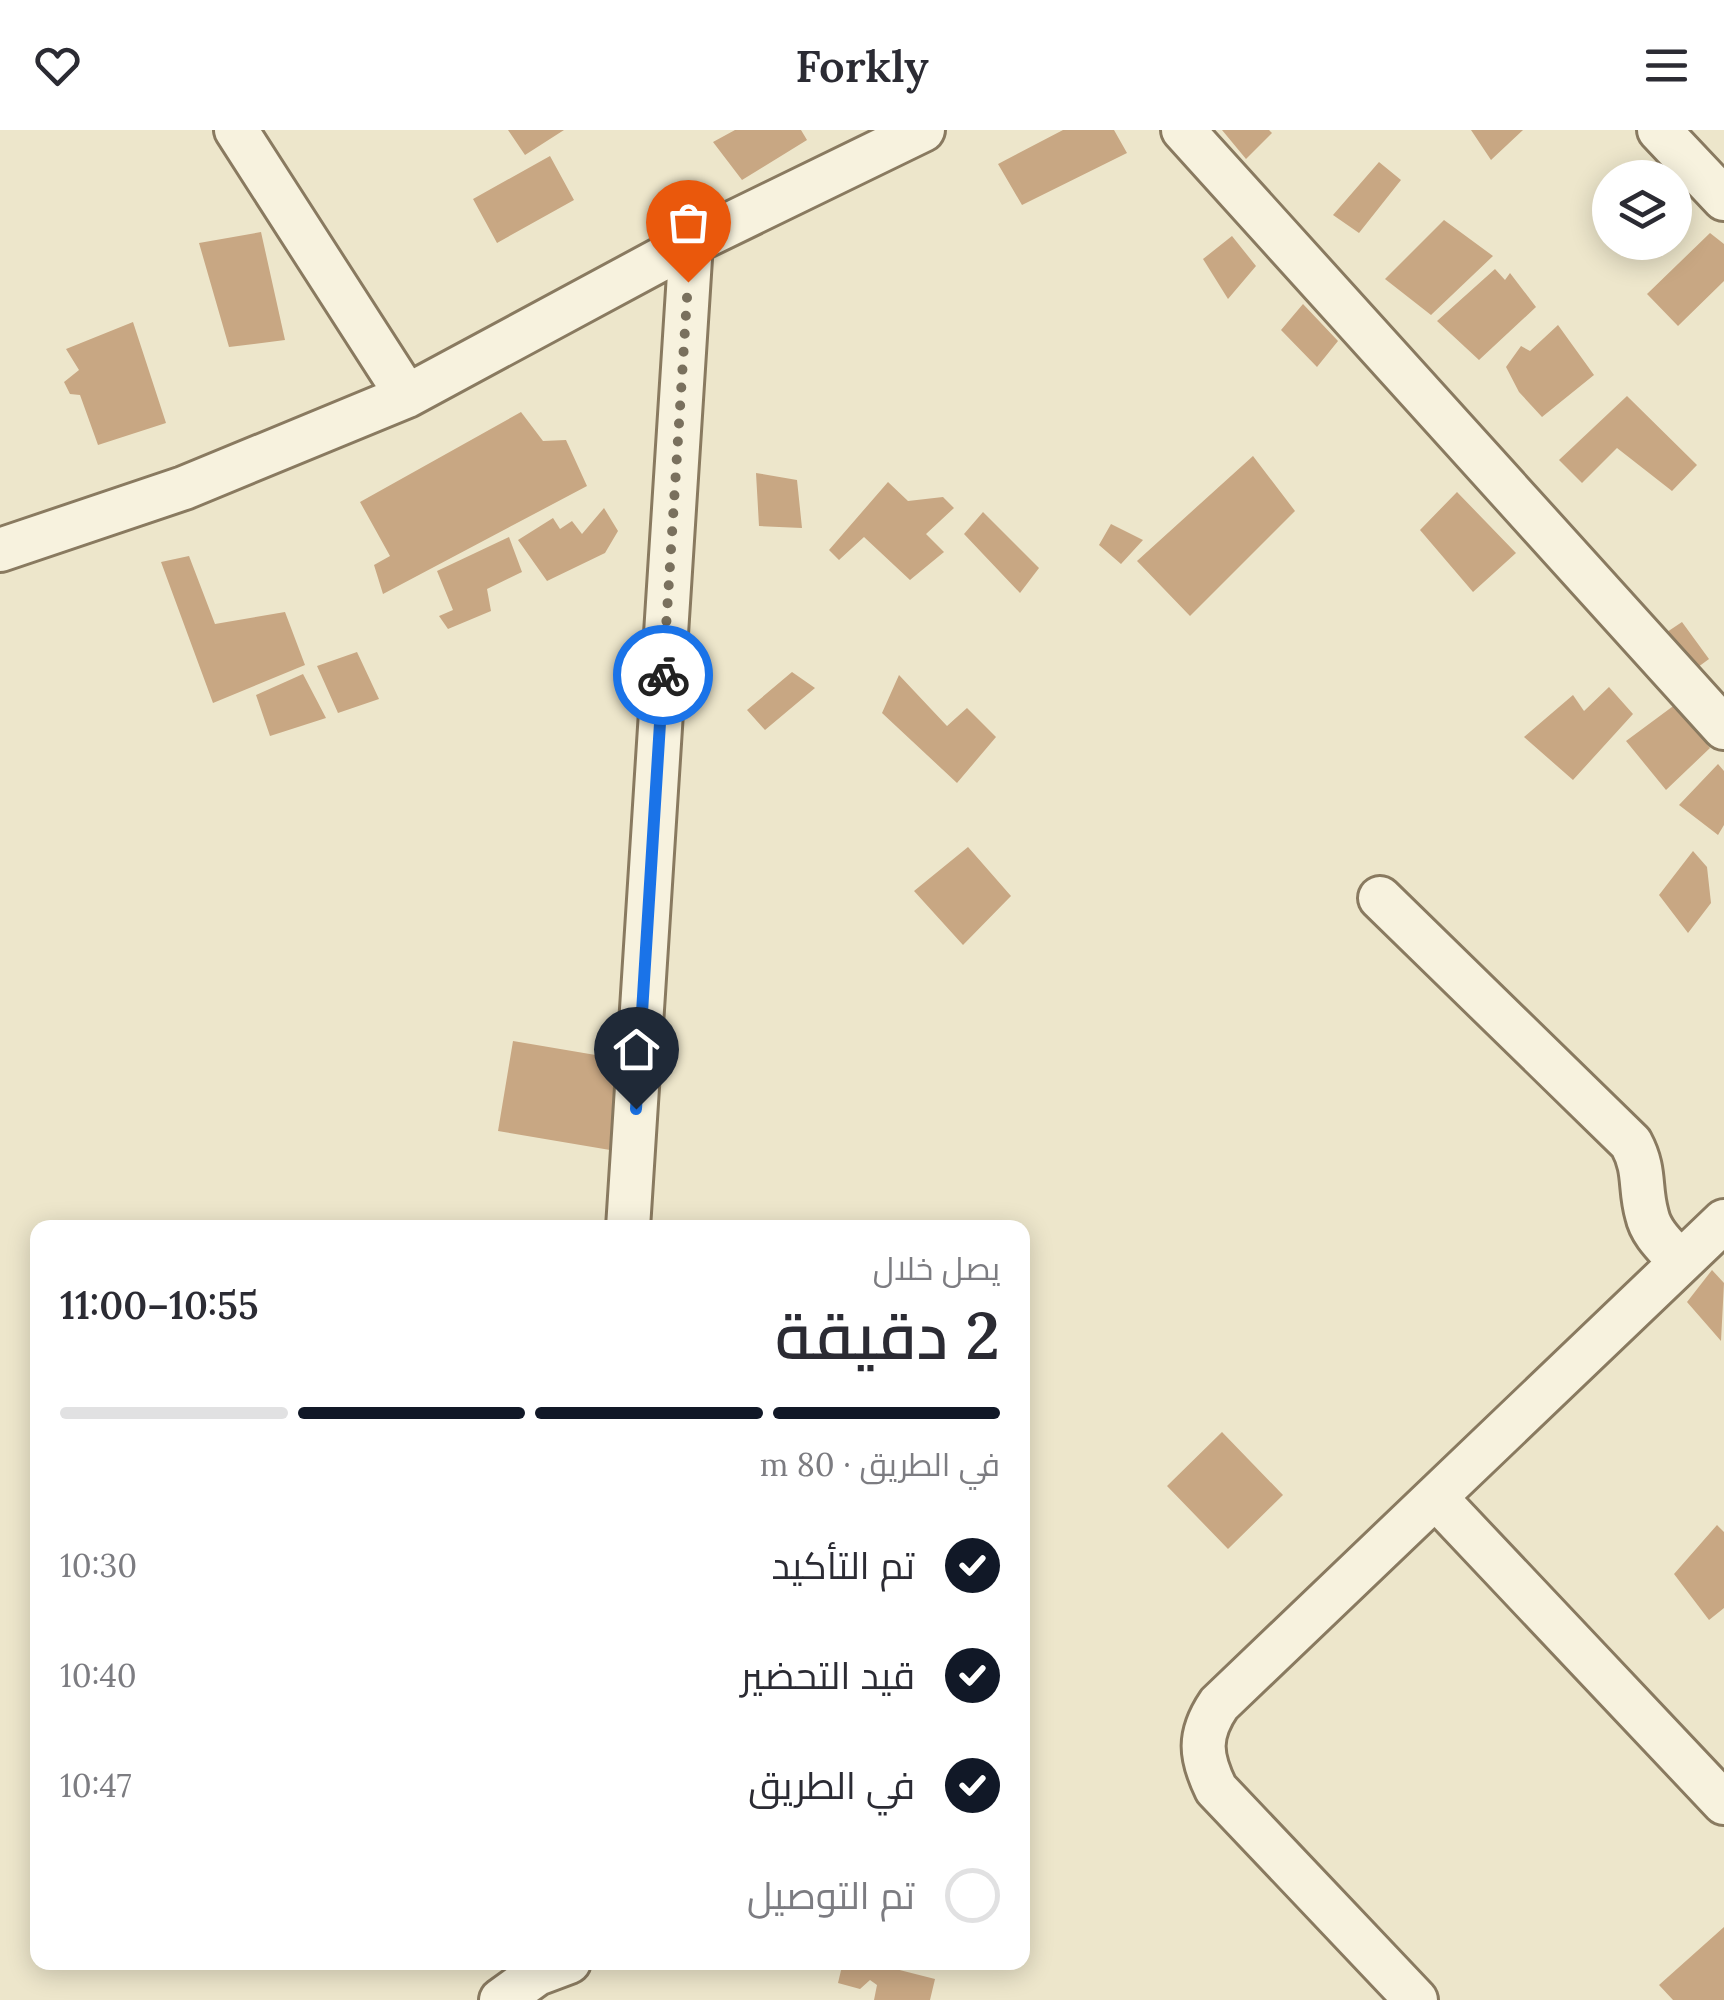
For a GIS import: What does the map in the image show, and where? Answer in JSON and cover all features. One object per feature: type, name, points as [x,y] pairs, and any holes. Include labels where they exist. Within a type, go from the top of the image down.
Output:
[{"type":"street","points":[[236,130],[408,396]]},
{"type":"street","points":[[0,550],[184,488],[408,396],[691,243],[923,130]]},
{"type":"street","points":[[1183,130],[1724,728]]},
{"type":"street","points":[[1660,130],[1724,199]]},
{"type":"street","points":[[629,1220],[691,243]]},
{"type":"street","points":[[1380,898],[1631,1144],[1644,1167],[1646,1215],[1653,1231],[1710,1241]]},
{"type":"street","points":[[1416,2000],[1216,1790],[1201,1747],[1206,1724],[1219,1704],[1710,1241]]},
{"type":"street","points":[[1436,1498],[1724,1803]]},
{"type":"street","points":[[500,2000],[547,1970]]},
{"type":"building","points":[[508,130],[564,130],[525,155]]},
{"type":"building","points":[[735,130],[801,130],[807,140],[742,180],[713,142]]},
{"type":"building","points":[[1063,130],[1114,130],[1127,153],[1022,205],[998,164]]},
{"type":"building","points":[[1222,130],[1269,130],[1272,133],[1246,159]]},
{"type":"building","points":[[1471,130],[1523,130],[1491,160]]},
{"type":"building","points":[[550,156],[574,200],[497,243],[473,199]]},
{"type":"building","points":[[1379,162],[1401,180],[1359,233],[1333,215]]},
{"type":"building","points":[[1444,220],[1493,256],[1431,315],[1385,279]]},
{"type":"building","points":[[261,232],[285,340],[229,347],[199,243]]},
{"type":"building","points":[[1710,233],[1724,244],[1724,281],[1678,326],[1647,294],[1682,260],[1692,260],[1692,250]]},
{"type":"building","points":[[1232,236],[1256,266],[1228,299],[1203,259]]},
{"type":"building","points":[[1495,269],[1505,280],[1510,273],[1536,307],[1479,360],[1437,321]]},
{"type":"building","points":[[1303,304],[1338,341],[1317,367],[1281,330]]},
{"type":"building","points":[[133,322],[166,423],[98,445],[80,395],[70,394],[64,382],[79,370],[66,349]]},
{"type":"building","points":[[1558,325],[1594,375],[1542,417],[1519,392],[1506,367],[1521,346],[1530,351]]},
{"type":"building","points":[[1627,396],[1697,465],[1672,491],[1617,448],[1582,483],[1559,460]]},
{"type":"building","points":[[521,412],[543,441],[566,440],[587,486],[383,594],[374,565],[390,556],[360,502]]},
{"type":"building","points":[[1253,456],[1295,511],[1190,616],[1137,561]]},
{"type":"building","points":[[756,473],[797,480],[802,528],[759,526]]},
{"type":"building","points":[[888,482],[908,501],[943,497],[954,508],[926,534],[944,552],[910,580],[864,537],[839,560],[829,550]]},
{"type":"building","points":[[1457,492],[1516,553],[1473,592],[1420,530]]},
{"type":"building","points":[[604,508],[618,531],[605,553],[547,581],[518,540],[553,518],[560,529],[572,521],[582,534]]},
{"type":"building","points":[[983,512],[1039,568],[1020,593],[964,534]]},
{"type":"building","points":[[1111,524],[1143,540],[1121,564],[1099,545]]},
{"type":"building","points":[[509,537],[522,572],[487,589],[491,611],[448,629],[439,616],[453,610],[437,571]]},
{"type":"building","points":[[189,556],[215,624],[285,612],[305,665],[213,703],[161,562]]},
{"type":"building","points":[[1682,622],[1709,659],[1694,670],[1667,632]]},
{"type":"building","points":[[357,652],[379,699],[338,713],[317,666]]},
{"type":"building","points":[[792,672],[815,688],[765,730],[747,710]]},
{"type":"building","points":[[303,674],[326,718],[270,736],[256,695]]},
{"type":"building","points":[[899,675],[947,726],[967,708],[996,737],[957,783],[882,713]]},
{"type":"building","points":[[1609,687],[1633,714],[1573,780],[1524,737],[1573,695],[1584,711]]},
{"type":"building","points":[[1676,704],[1710,748],[1666,790],[1626,741]]},
{"type":"building","points":[[1718,764],[1724,771],[1724,825],[1718,835],[1679,805]]},
{"type":"building","points":[[968,847],[1011,896],[963,945],[914,891]]},
{"type":"building","points":[[1693,851],[1707,867],[1711,903],[1688,933],[1659,895]]},
{"type":"building","points":[[513,1041],[631,1061],[616,1151],[498,1131]]},
{"type":"building","points":[[1712,1270],[1724,1283],[1721,1341],[1687,1302]]},
{"type":"building","points":[[1222,1432],[1283,1495],[1228,1549],[1167,1486]]},
{"type":"building","points":[[1717,1525],[1724,1532],[1724,1608],[1709,1620],[1674,1574]]},
{"type":"building","points":[[1724,1927],[1724,2000],[1673,2000],[1659,1985]]},
{"type":"building","points":[[841,1970],[900,1970],[935,1979],[930,2000],[874,2000],[877,1985],[870,1980],[860,1989],[838,1983]]},
{"type":"way so far","points":[[663,675],[688,282]]},
{"type":"route","points":[[636,1109],[663,675]]}]
